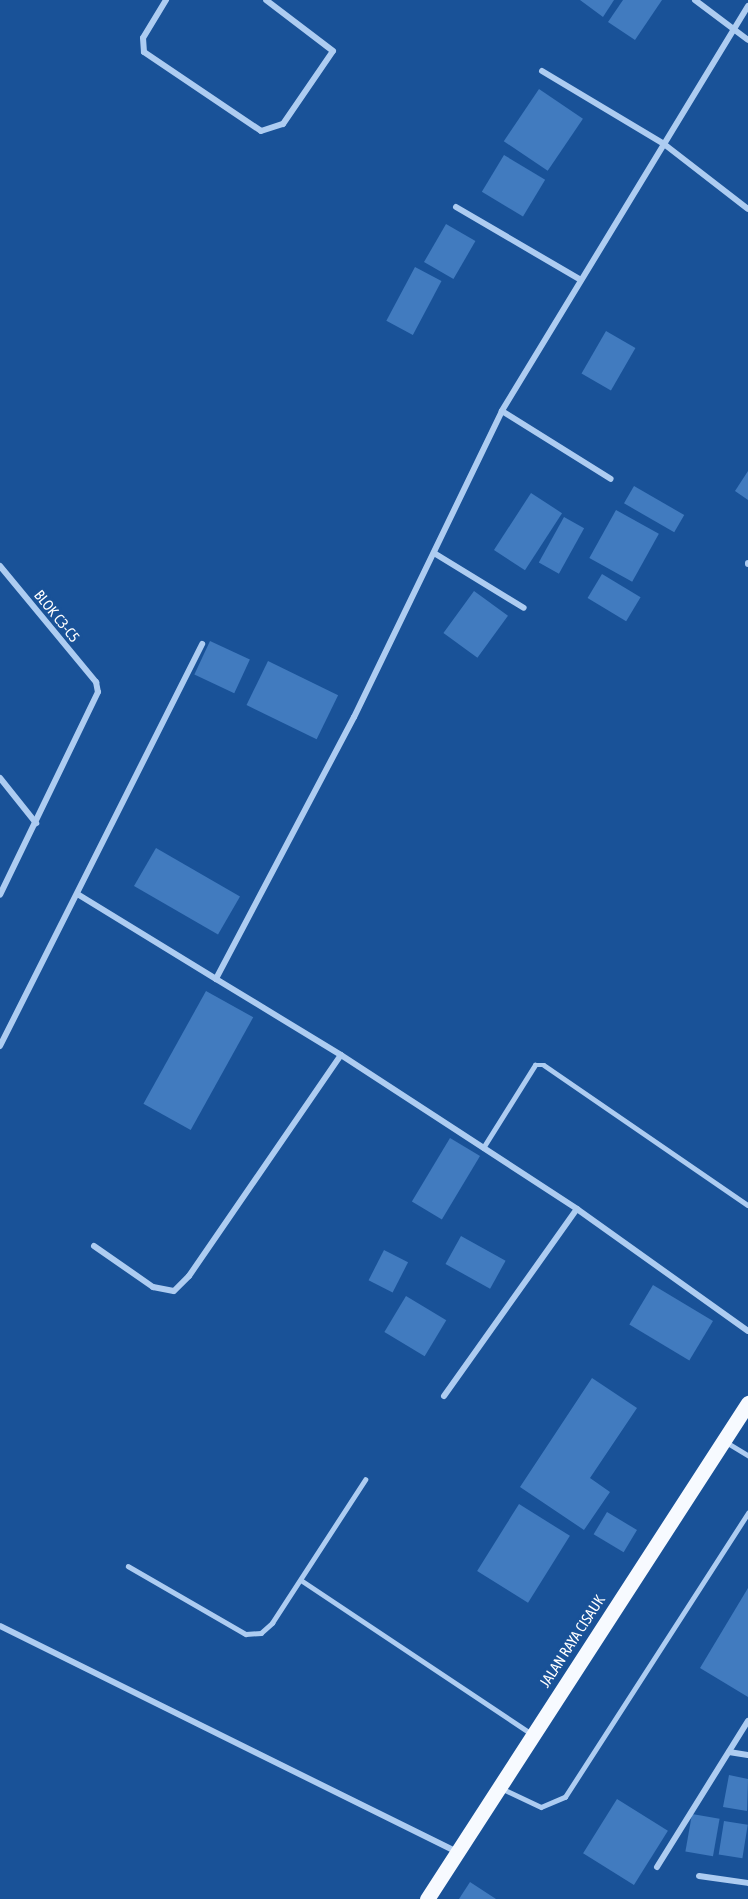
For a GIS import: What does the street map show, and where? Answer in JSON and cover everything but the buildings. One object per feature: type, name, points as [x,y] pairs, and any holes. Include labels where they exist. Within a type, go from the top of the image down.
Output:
[{"type":"main road","name":"JALAN RAYA CISAUK","points":[[427,1899],[501,1788],[748,1403]]},
{"type":"street","points":[[166,0],[143,38],[144,52],[261,131],[283,124],[333,51],[266,0]]},
{"type":"street","points":[[695,0],[748,40]]},
{"type":"street","points":[[216,979],[354,717],[502,411],[579,279],[748,6]]},
{"type":"street","points":[[542,71],[664,144],[748,209]]},
{"type":"street","points":[[456,207],[579,279]]},
{"type":"street","points":[[502,411],[611,479]]},
{"type":"street","points":[[434,553],[524,608]]},
{"type":"street","name":"BLOK C3-C5","points":[[0,566],[96,682],[96,702],[36,823]]},
{"type":"street","points":[[0,1046],[80,895],[202,644]]},
{"type":"street","points":[[0,778],[36,823],[0,895]]},
{"type":"street","points":[[80,895],[341,1055],[577,1209],[748,1331]]},
{"type":"street","points":[[94,1246],[153,1287],[174,1291],[189,1276],[341,1055]]},
{"type":"street","points":[[444,1396],[577,1209]]},
{"type":"street","points":[[0,1626],[457,1852]]},
{"type":"street","points":[[657,1867],[748,1721]]},
{"type":"street","points":[[729,1752],[748,1755]]},
{"type":"street","points":[[699,1876],[748,1883]]},
{"type":"lane","points":[[483,1148],[535,1065],[544,1065],[748,1205]]},
{"type":"lane","points":[[723,1441],[748,1455]]},
{"type":"lane","points":[[128,1566],[246,1635],[261,1633],[272,1623],[365,1480]]},
{"type":"lane","points":[[501,1788],[541,1807],[565,1797],[748,1513]]},
{"type":"lane","points":[[301,1580],[533,1735]]}]
